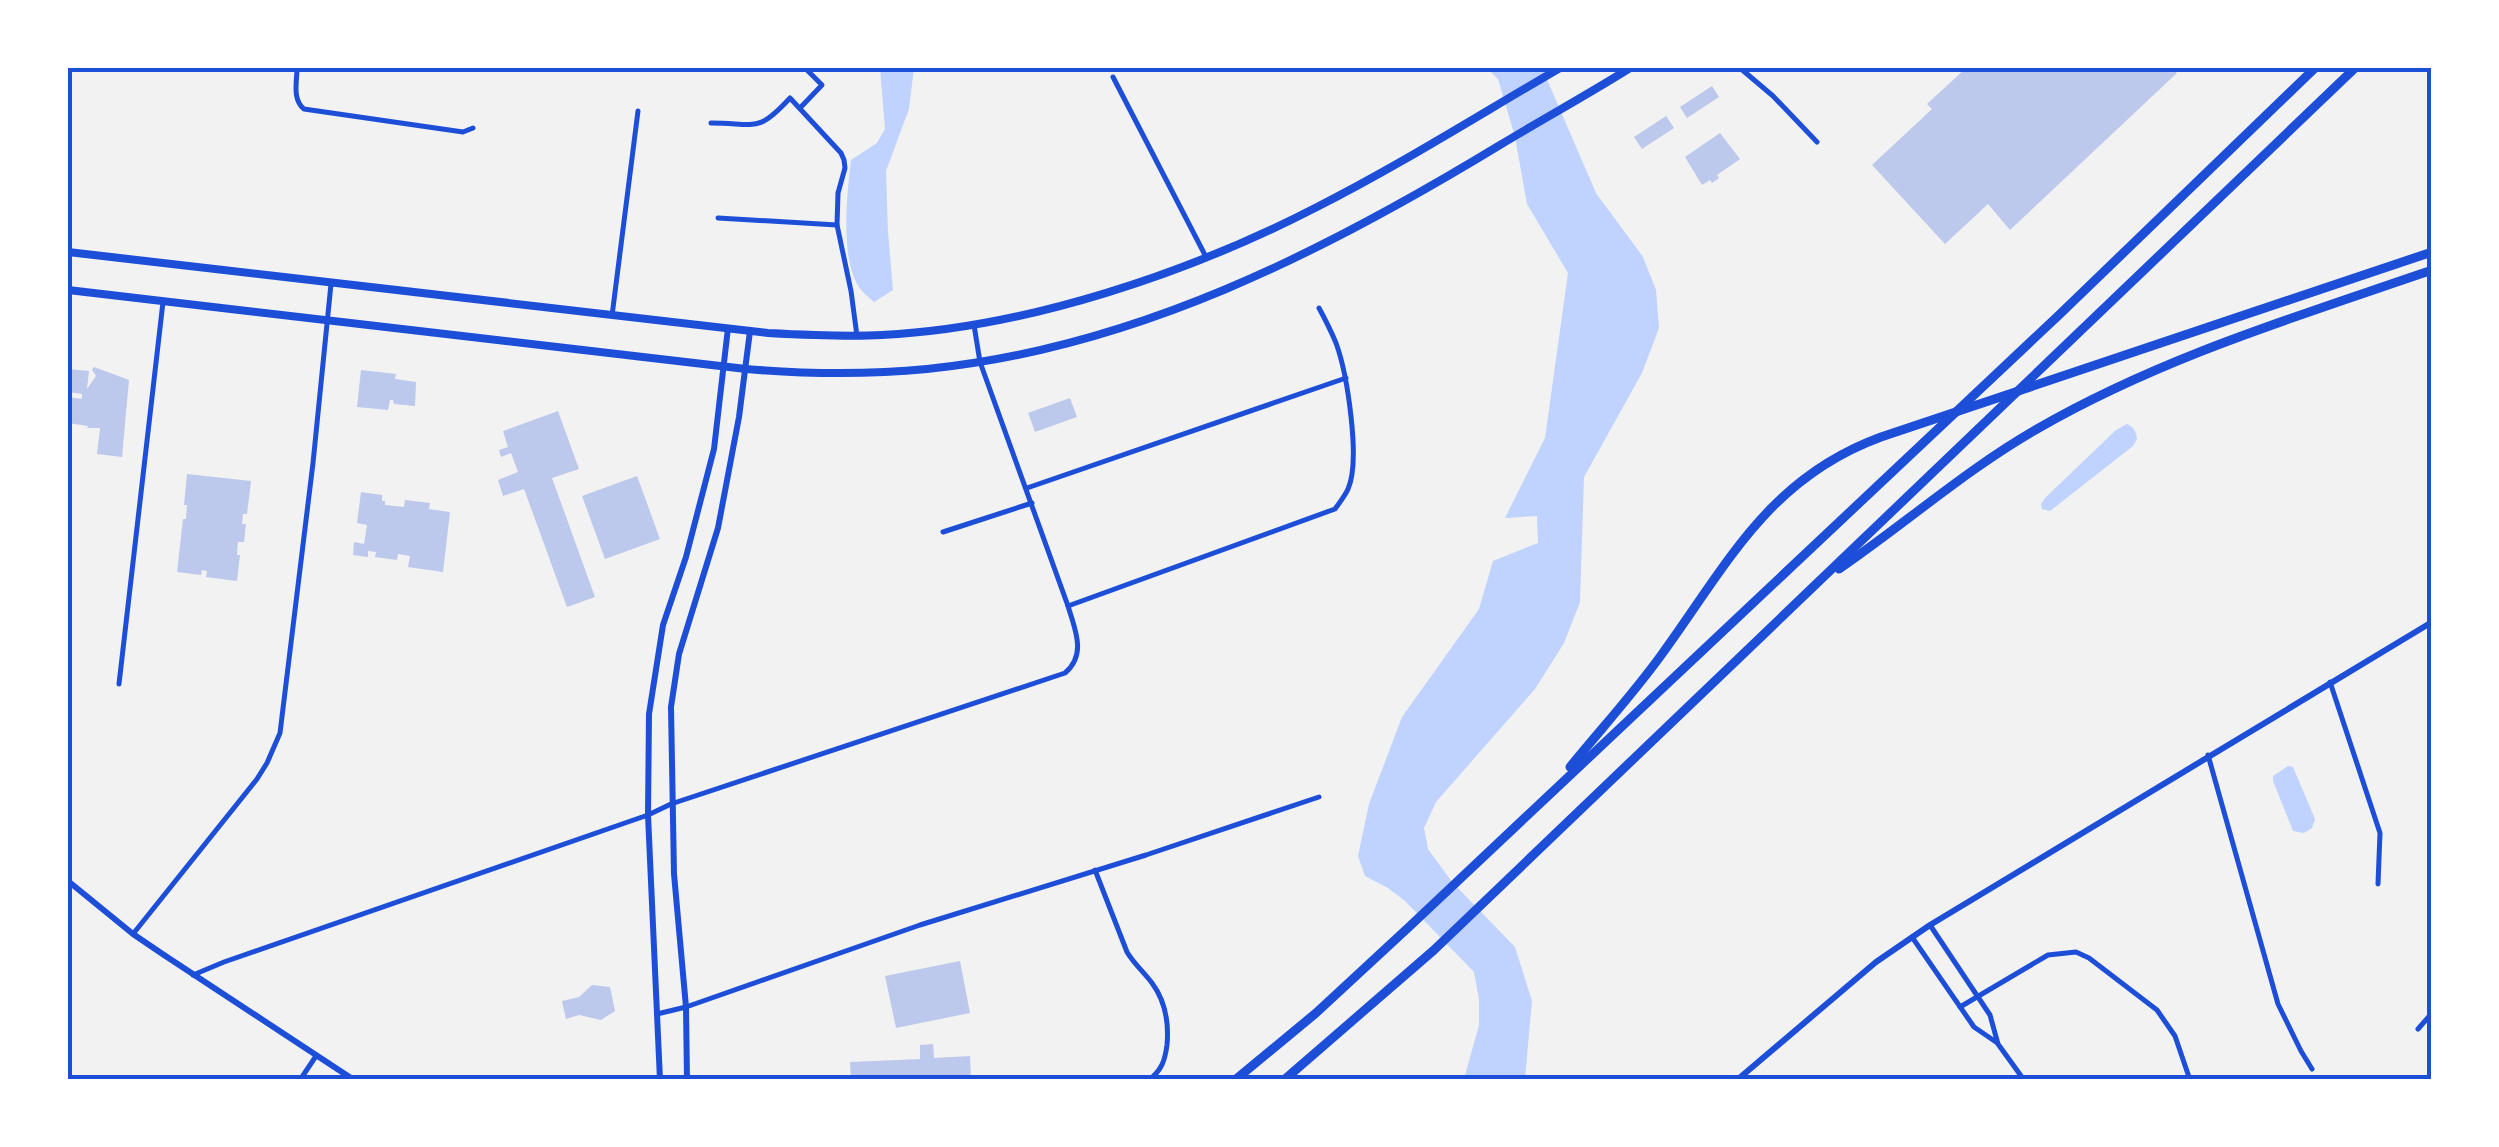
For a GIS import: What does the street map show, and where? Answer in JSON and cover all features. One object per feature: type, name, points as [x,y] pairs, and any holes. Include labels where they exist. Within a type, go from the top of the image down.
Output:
[{"type":"highway","points":[[1235,1080],[1316,1013],[1470,870],[2315,68]]},
{"type":"highway","points":[[1284,1080],[1434,950],[2355,68]]},
{"type":"highway","points":[[1543,800],[1640,684],[1764,514],[1811,472],[1881,437],[2432,252]]},
{"type":"highway","points":[[1812,588],[1999,452],[2092,398],[2195,352],[2432,270]]},
{"type":"main road","points":[[68,252],[750,331],[857,336],[914,333],[974,325],[1089,297],[1206,257],[1324,204],[1560,68]]},
{"type":"main road","points":[[68,290],[746,369],[855,374],[980,362],[1122,326],[1234,286],[1300,257],[1366,224],[1630,68]]},
{"type":"main road","points":[[660,1080],[648,816],[649,714],[663,625],[714,449],[728,328]]},
{"type":"main road","points":[[687,1080],[686,1008],[674,874],[670,707],[692,608],[718,528],[750,331]]},
{"type":"main road","points":[[1737,1080],[1876,962],[1930,925],[2432,622]]},
{"type":"main road","points":[[68,881],[133,934],[354,1080]]},
{"type":"street","points":[[298,68],[296,98],[307,110],[462,132],[474,128]]},
{"type":"street","points":[[800,108],[822,85],[805,68]]},
{"type":"street","points":[[1740,68],[1818,142]]},
{"type":"street","points":[[1113,77],[1206,257]]},
{"type":"street","points":[[711,123],[762,124],[790,98],[842,153],[836,225],[852,291],[857,336]]},
{"type":"street","points":[[612,316],[638,112]]},
{"type":"street","points":[[718,218],[836,225]]},
{"type":"street","points":[[133,934],[257,779],[280,733],[332,282]]},
{"type":"street","points":[[119,684],[163,302]]},
{"type":"street","points":[[1068,606],[1335,509],[1348,490],[1354,455],[1346,378],[1320,308]]},
{"type":"street","points":[[193,975],[648,816],[671,804],[1065,673],[1075,664],[1079,649],[1068,606],[980,362],[974,325]]},
{"type":"street","points":[[1026,488],[1346,378]]},
{"type":"street","points":[[943,532],[1032,503]]},
{"type":"street","points":[[2330,682],[2380,833],[2378,884]]},
{"type":"street","points":[[2208,755],[2278,1004],[2312,1069]]},
{"type":"street","points":[[656,1014],[686,1008],[920,925],[1319,796]]},
{"type":"street","points":[[1095,870],[1127,952],[1158,992],[1167,1018],[1165,1060],[1149,1080]]},
{"type":"street","points":[[1930,925],[1990,1015],[1998,1044]]},
{"type":"street","points":[[1912,937],[1974,1027],[1998,1044],[2024,1080]]},
{"type":"street","points":[[1960,1007],[2048,955],[2076,952],[2157,1010],[2174,1036],[2190,1080]]},
{"type":"street","points":[[2418,1030],[2432,1013]]},
{"type":"street","points":[[300,1080],[316,1056]]},
{"type":"water","points":[[880,68],[914,68],[909,109],[886,171],[893,290],[874,302],[862,291],[850,264],[847,209],[851,160],[877,143],[885,129]]},
{"type":"water","points":[[1487,68],[1542,68],[1596,193],[1643,257],[1656,290],[1659,328],[1642,373],[1584,477],[1580,602],[1564,643],[1535,689],[1436,802],[1424,828],[1428,849],[1452,882],[1515,947],[1532,1001],[1525,1079],[1464,1079],[1479,1025],[1474,972],[1405,901],[1365,876],[1358,856],[1369,804],[1402,717],[1479,609],[1493,561],[1538,543],[1537,516],[1505,518],[1545,438],[1568,273],[1527,204],[1515,137],[1498,79]]},
{"type":"water","points":[[2127,424],[2136,434],[2133,446],[2050,511],[2042,509],[2045,498]]},
{"type":"water","points":[[2293,767],[2315,819],[2312,828],[2304,833],[2293,831],[2273,781],[2273,776]]},
{"type":"building","points":[[1966,68],[2171,68],[2177,73],[2010,230],[1988,204],[1945,244],[1872,165],[1932,109],[1927,104]]},
{"type":"building","points":[[1712,86],[1719,97],[1687,118],[1680,107]]},
{"type":"building","points":[[1666,116],[1674,128],[1642,149],[1634,137]]},
{"type":"building","points":[[1720,133],[1740,159],[1712,183],[1710,180],[1702,185],[1685,157]]},
{"type":"building","points":[[94,367],[129,380],[122,457],[97,454],[100,428],[68,423],[68,397],[82,399],[82,394],[68,392],[68,369],[89,371],[87,389],[96,376]]},
{"type":"building","points":[[361,370],[396,374],[395,379],[416,382],[415,406],[390,400],[388,410],[357,407]]},
{"type":"building","points":[[1070,398],[1077,417],[1035,432],[1028,413]]},
{"type":"building","points":[[558,411],[579,469],[552,478],[595,597],[567,607],[524,489],[503,496],[498,480],[518,472],[511,453],[501,457],[499,450],[508,447],[503,431]]},
{"type":"building","points":[[187,474],[251,481],[247,514],[243,514],[244,542],[238,542],[237,581],[206,577],[207,571],[202,570],[201,575],[177,572],[186,519]]},
{"type":"building","points":[[637,476],[660,539],[605,559],[582,496]]},
{"type":"building","points":[[361,492],[382,495],[385,505],[404,507],[405,500],[430,503],[429,509],[450,512],[443,572],[408,567],[410,556],[398,554],[397,560],[375,557],[376,552],[368,551],[368,557],[353,555],[354,542],[364,544],[367,525],[357,523]]},
{"type":"building","points":[[960,961],[970,1013],[896,1028],[885,976]]},
{"type":"building","points":[[592,985],[610,987],[615,1011],[601,1020],[579,1015],[566,1019],[562,1001],[579,997]]},
{"type":"building","points":[[933,1044],[934,1058],[970,1056],[971,1080],[851,1080],[850,1062],[920,1059],[920,1045]]}]
